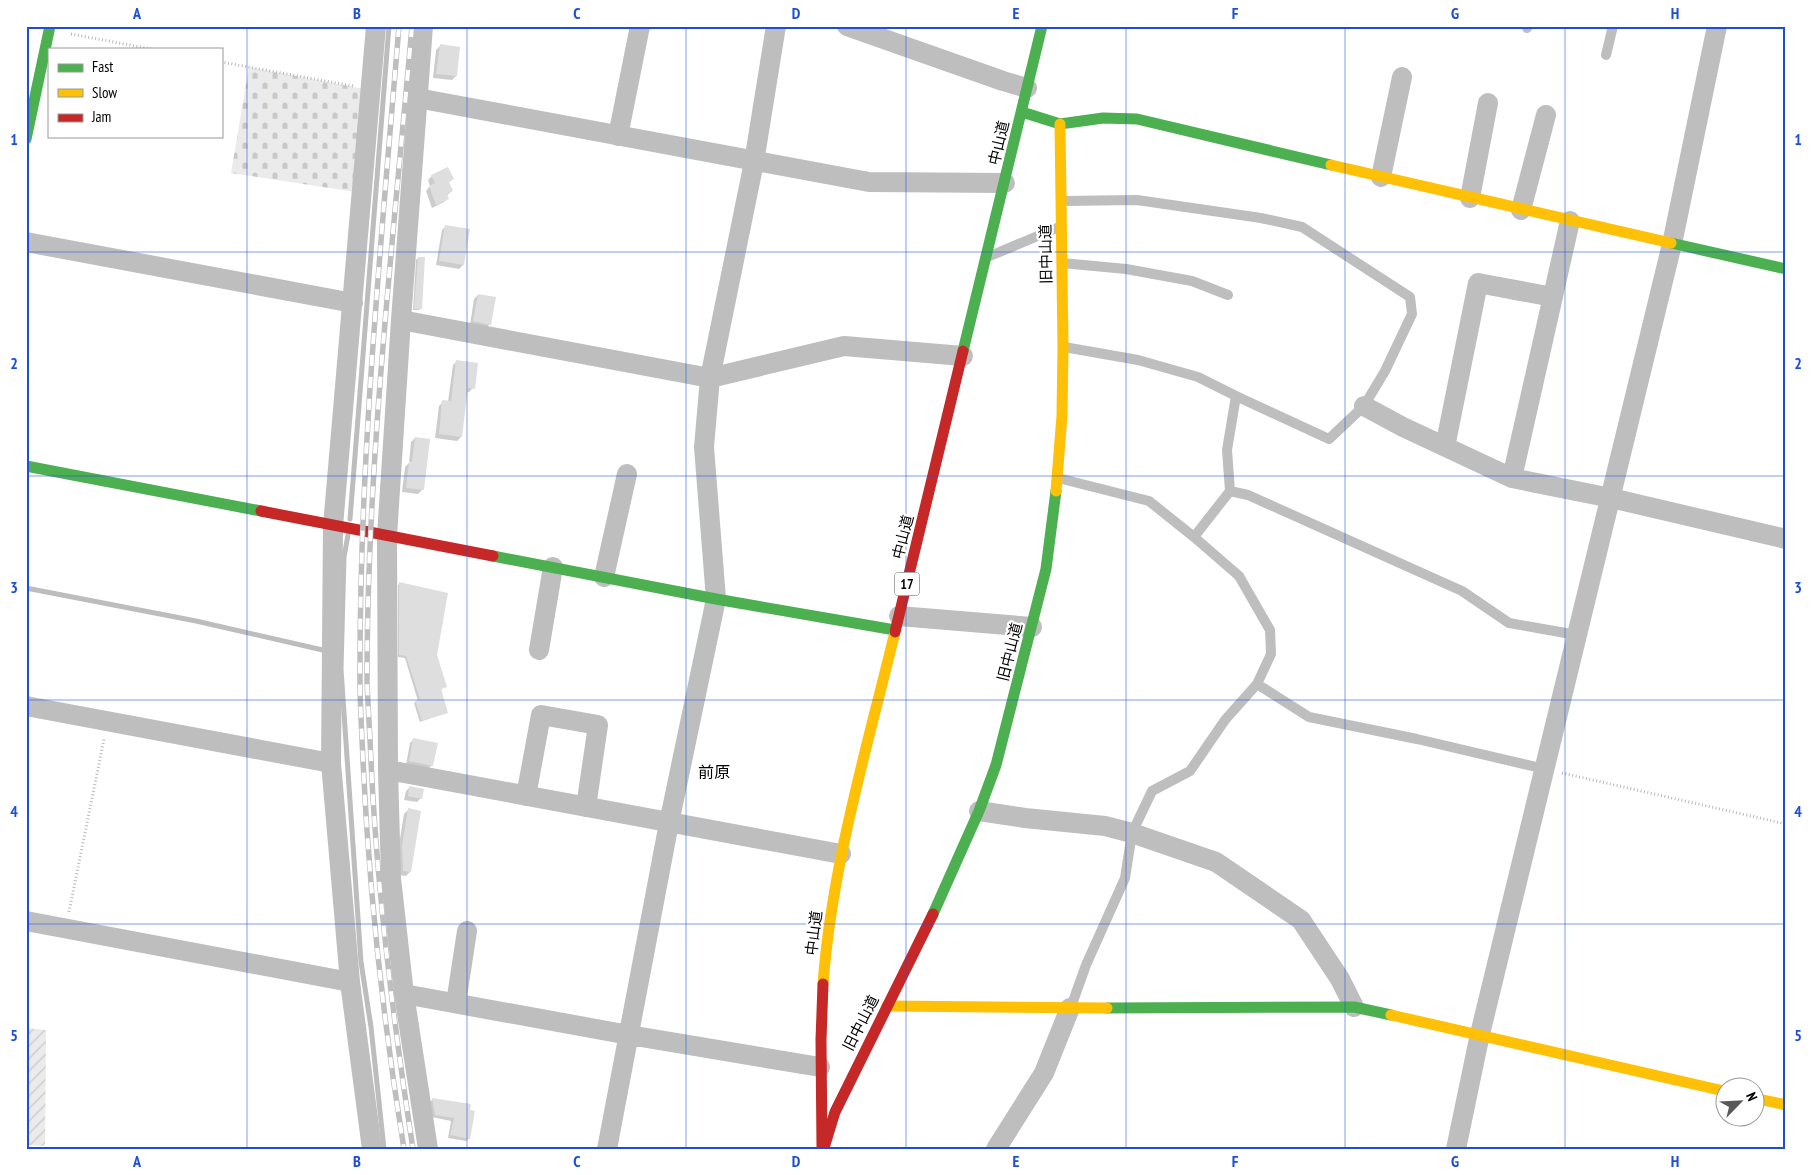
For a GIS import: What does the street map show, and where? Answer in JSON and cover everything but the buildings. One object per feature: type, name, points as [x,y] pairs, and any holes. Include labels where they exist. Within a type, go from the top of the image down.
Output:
[{"type":"main road","name":"中山道","points":[[823,1149],[820,1067],[824,975],[831,911],[841,854],[1042,26]]},
{"type":"main road","points":[[26,139],[50,28]]},
{"type":"main road","points":[[1022,112],[1060,124],[1102,118],[1137,118],[1521,210],[1786,269]]},
{"type":"main road","name":"旧中山道","points":[[823,1149],[835,1112],[848,1082],[933,913],[979,811],[996,765],[1046,569],[1058,478],[1062,416],[1060,124]]},
{"type":"main road","points":[[26,466],[716,599],[897,623]]},
{"type":"main road","points":[[887,1006],[1070,1008],[1354,1007],[1480,1034],[1714,1089]]},
{"type":"main road","points":[[1764,1100],[1786,1105]]},
{"type":"street","points":[[372,1149],[350,982],[330,763],[333,526],[376,26]]},
{"type":"street","points":[[423,26],[387,536],[388,770],[391,878],[404,994],[428,1149]]},
{"type":"street","points":[[618,136],[640,26]]},
{"type":"street","points":[[607,1149],[669,823],[716,599],[704,447],[710,378],[754,162],[776,26]]},
{"type":"street","points":[[847,26],[1027,88]]},
{"type":"street","points":[[1456,1149],[1480,1034],[1672,244],[1717,26]]},
{"type":"street","points":[[1381,177],[1402,77]]},
{"type":"street","points":[[418,98],[869,182],[1005,183]]},
{"type":"street","points":[[1470,198],[1488,103]]},
{"type":"street","points":[[1521,210],[1546,115]]},
{"type":"street","points":[[1512,478],[1570,221]]},
{"type":"street","points":[[26,242],[353,303]]},
{"type":"street","points":[[1444,447],[1478,282],[1553,297]]},
{"type":"street","points":[[401,320],[710,378],[844,346],[963,356]]},
{"type":"street","points":[[1364,406],[1444,447],[1512,478],[1611,498],[1786,539]]},
{"type":"street","points":[[604,577],[627,474]]},
{"type":"street","points":[[539,650],[553,567]]},
{"type":"street","points":[[897,623],[1032,627]]},
{"type":"street","points":[[26,706],[330,763]]},
{"type":"street","points":[[526,796],[541,715],[598,725],[586,807]]},
{"type":"street","points":[[388,770],[841,854]]},
{"type":"street","points":[[979,811],[1025,818],[1105,826],[1132,833],[1216,862],[1301,920],[1340,979],[1354,1007]]},
{"type":"street","points":[[26,920],[350,982]]},
{"type":"street","points":[[456,1003],[468,931]]},
{"type":"street","points":[[404,994],[820,1067]]},
{"type":"street","points":[[996,1149],[1044,1074],[1070,1008]]},
{"type":"lane","points":[[1606,55],[1613,26]]},
{"type":"lane","points":[[1060,201],[1137,200],[1261,218],[1302,227],[1410,297],[1412,314],[1385,371],[1364,406],[1328,439],[1198,377],[1138,360],[1063,347]]},
{"type":"lane","points":[[986,258],[1060,226]]},
{"type":"lane","points":[[1061,263],[1126,268],[1192,281],[1228,295]]},
{"type":"lane","points":[[1194,537],[1230,491],[1227,450],[1236,396]]},
{"type":"lane","points":[[1058,478],[1150,501],[1194,537],[1239,576],[1270,630],[1271,654],[1257,684],[1225,720],[1190,771],[1152,791],[1132,833],[1125,878],[1086,965],[1070,1008]]},
{"type":"lane","points":[[1230,491],[1248,496],[1462,591],[1509,623],[1577,635]]},
{"type":"lane","points":[[1257,684],[1309,717],[1417,739],[1545,769]]},
{"type":"path","points":[[50,28],[146,48]]},
{"type":"path","points":[[222,62],[370,90]]},
{"type":"path","points":[[66,927],[107,721]]},
{"type":"path","points":[[1545,769],[1786,824]]},
{"type":"green space","points":[[249,67],[370,90],[362,193],[231,173]]},
{"type":"green space","points":[[26,1028],[46,1030],[45,1146],[26,1145]]},
{"type":"waterway","points":[[350,519],[389,26]]},
{"type":"waterway","points":[[348,535],[344,557],[341,669],[361,962],[371,1027],[384,1149]]},
{"type":"waterway","points":[[26,588],[196,621],[327,651]]},
{"type":"railway","points":[[399,26],[378,272],[367,435],[363,517],[360,681],[373,907],[383,1004],[404,1149]]},
{"type":"railway","points":[[412,26],[376,435],[371,517],[367,681],[377,858],[393,1004],[413,1149]]},
{"type":"traffic: fast","points":[[26,139],[50,26]]},
{"type":"traffic: fast","points":[[963,351],[1042,26]]},
{"type":"traffic: fast","points":[[1022,112],[1060,124],[1103,118],[1137,119],[1331,165]]},
{"type":"traffic: fast","points":[[1671,243],[1786,269]]},
{"type":"traffic: fast","points":[[26,466],[261,511]]},
{"type":"traffic: fast","points":[[933,914],[979,811],[996,765],[1046,569],[1056,491]]},
{"type":"traffic: fast","points":[[493,556],[716,599],[895,630]]},
{"type":"traffic: fast","points":[[1107,1008],[1354,1007],[1391,1015]]},
{"type":"traffic: slow","points":[[1056,491],[1062,416],[1063,347],[1060,124]]},
{"type":"traffic: slow","points":[[1331,165],[1671,243]]},
{"type":"traffic: slow","points":[[823,984],[834,895],[842,850],[895,632]]},
{"type":"traffic: slow","points":[[887,1006],[1107,1008]]},
{"type":"traffic: slow","points":[[1391,1015],[1714,1089]]},
{"type":"traffic: slow","points":[[1764,1100],[1786,1105]]},
{"type":"traffic: jam","points":[[895,632],[963,351]]},
{"type":"traffic: jam","points":[[261,511],[493,556]]},
{"type":"traffic: jam","points":[[824,1148],[835,1112],[933,914]]},
{"type":"traffic: jam","points":[[822,1149],[821,1040],[823,984]]},
{"type":"district","name":"前原","points":[[714,772]]}]
